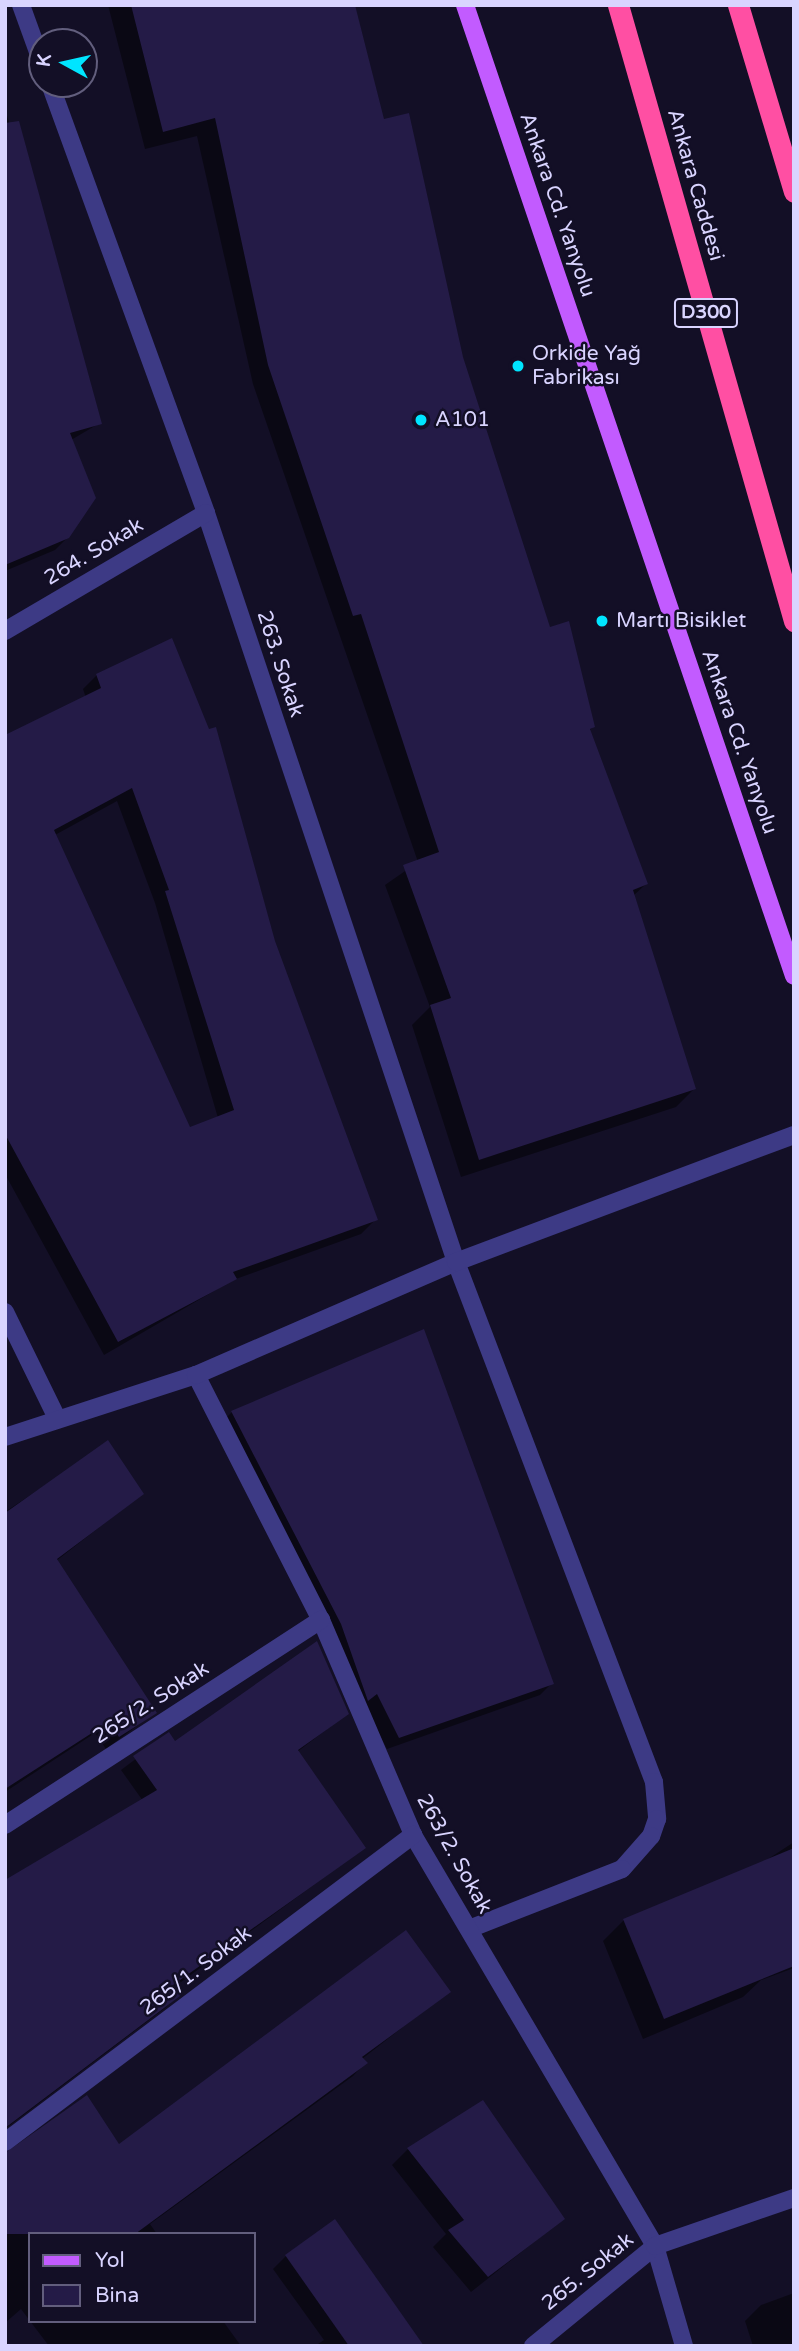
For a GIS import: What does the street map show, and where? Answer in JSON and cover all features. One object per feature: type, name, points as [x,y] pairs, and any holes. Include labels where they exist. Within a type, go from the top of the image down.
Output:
[{"type":"highway","name":"Ankara Caddesi","points":[[618,5],[794,621]]},
{"type":"highway","points":[[738,5],[794,192]]},
{"type":"main road","name":"Ankara Cd. Yanyolu","points":[[465,5],[794,976]]},
{"type":"street","points":[[21,5],[29,28]]},
{"type":"street","name":"263. Sokak","points":[[55,98],[205,513],[456,1262],[658,1801],[651,1836],[622,1869],[469,1929]]},
{"type":"street","name":"264. Sokak","points":[[5,631],[205,513]]},
{"type":"street","points":[[5,1437],[196,1375],[456,1262],[794,1135]]},
{"type":"street","points":[[5,1312],[57,1418]]},
{"type":"street","name":"263/2. Sokak","points":[[196,1375],[321,1620],[414,1835],[655,2246],[684,2346]]},
{"type":"street","name":"265/2. Sokak","points":[[5,1825],[321,1620]]},
{"type":"street","name":"265/1. Sokak","points":[[5,2142],[414,1835]]},
{"type":"street","name":"265. Sokak","points":[[533,2346],[655,2246],[794,2198]]},
{"type":"building","points":[[131,5],[355,5],[384,119],[409,113],[463,357],[550,627],[569,621],[595,727],[590,729],[648,884],[633,890],[696,1089],[479,1160],[430,1005],[451,998],[403,865],[439,852],[361,614],[353,616],[268,365],[215,118],[163,132]]},
{"type":"building","points":[[19,121],[102,424],[70,433],[96,498],[69,538],[5,565],[5,123]]},
{"type":"building","points":[[172,638],[209,729],[216,727],[275,941],[378,1220],[233,1272],[237,1279],[118,1342],[5,1134],[5,735],[101,688],[96,674]],"holes":[[[132,788],[169,890],[165,891],[234,1110],[190,1127],[54,830]]]},
{"type":"building","points":[[424,1329],[554,1684],[399,1738],[377,1694],[368,1701],[341,1624],[231,1411]]},
{"type":"building","points":[[108,1440],[144,1494],[57,1559],[157,1713],[119,1737],[109,1722],[5,1789],[5,1513]]},
{"type":"building","points":[[317,1641],[349,1714],[298,1750],[366,1848],[173,1985],[180,1996],[5,2128],[5,1880],[157,1790],[133,1756],[169,1732],[175,1741]]},
{"type":"building","points":[[794,1848],[794,1966],[664,2019],[623,1919]]},
{"type":"building","points":[[406,1930],[451,1992],[362,2057],[368,2063],[138,2232],[5,2234],[5,2153],[87,2095],[119,2144]]},
{"type":"building","points":[[483,2100],[565,2219],[488,2277],[448,2230],[464,2220],[407,2148]]},
{"type":"building","points":[[335,2219],[424,2346],[349,2346],[285,2255]]},
{"type":"place","name":"Orkide Yağ Fabrikası","points":[[518,366]]},
{"type":"place","name":"A101","points":[[421,420]]},
{"type":"place","name":"Martı Bisiklet","points":[[602,621]]}]
